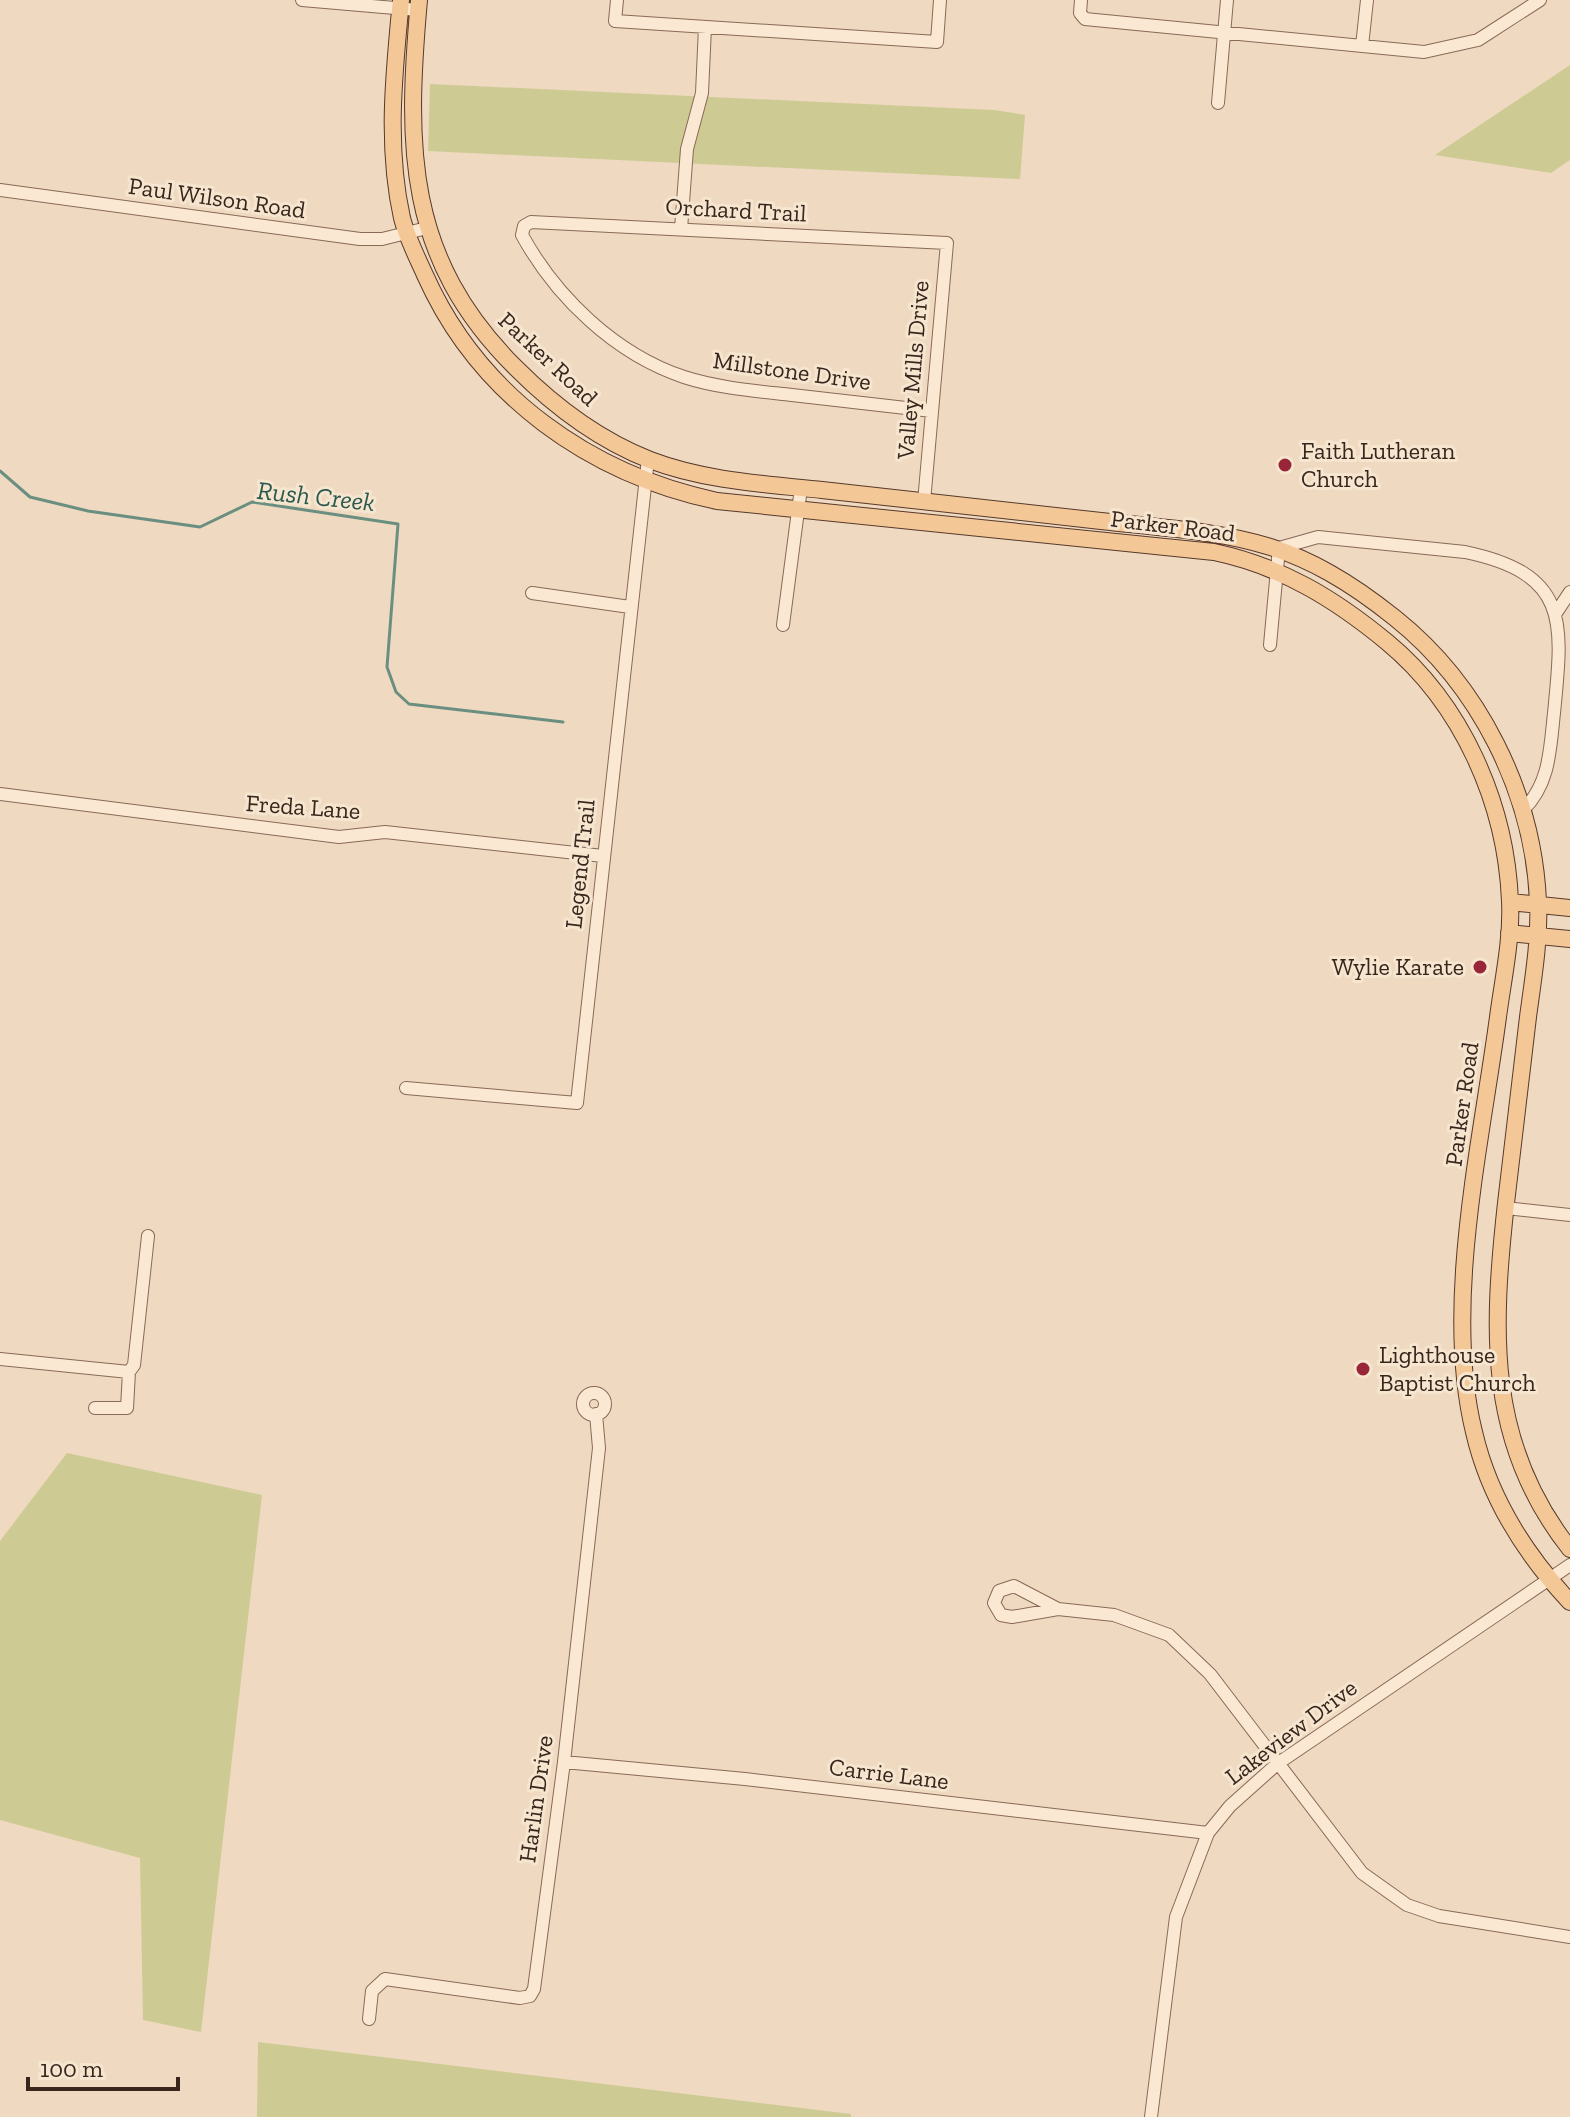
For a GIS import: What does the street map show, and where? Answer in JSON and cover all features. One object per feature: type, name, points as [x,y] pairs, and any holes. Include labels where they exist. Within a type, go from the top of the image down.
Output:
[{"type":"main road","name":"Parker Road","points":[[401,4],[392,121],[396,182],[407,234],[448,317],[499,383],[549,429],[589,456],[646,481],[717,501],[1214,552],[1251,560],[1335,601],[1411,661],[1436,690],[1457,720],[1475,755],[1501,837],[1510,902],[1509,933],[1466,1259],[1462,1344],[1473,1429],[1488,1478],[1504,1511],[1547,1577],[1570,1602]]},
{"type":"main road","name":"Parker Road","points":[[418,5],[412,151],[427,228],[453,287],[484,336],[549,399],[586,427],[648,459],[689,473],[924,502],[1199,529],[1279,548],[1337,576],[1427,645],[1475,705],[1523,810],[1539,905],[1495,1332],[1499,1377],[1522,1466],[1550,1524],[1570,1549]]},
{"type":"main road","points":[[1510,902],[1570,908]]},
{"type":"main road","points":[[1509,933],[1570,939]]},
{"type":"street","points":[[302,0],[418,5]]},
{"type":"street","points":[[617,0],[615,21],[937,42],[940,0]]},
{"type":"street","points":[[1218,103],[1227,0]]},
{"type":"street","points":[[1362,46],[1367,0]]},
{"type":"street","points":[[1080,6],[1085,19],[1424,52],[1478,40],[1540,0]]},
{"type":"street","points":[[681,229],[687,149],[702,93],[705,27]]},
{"type":"street","name":"Paul Wilson Road","points":[[0,190],[360,239],[407,234],[427,228]]},
{"type":"street","name":"Orchard Trail","points":[[524,226],[531,222],[947,243]]},
{"type":"street","name":"Millstone Drive","points":[[524,226],[522,235],[537,263],[563,296],[597,327],[636,354],[682,377],[738,389],[932,411]]},
{"type":"street","name":"Valley Mills Drive","points":[[924,502],[947,243]]},
{"type":"street","name":"Legend Trail","points":[[406,1088],[577,1103],[648,459]]},
{"type":"street","points":[[783,625],[801,488]]},
{"type":"street","points":[[1270,645],[1279,548],[1318,537],[1490,557],[1528,574],[1556,613],[1566,638],[1549,764],[1538,796],[1523,810]]},
{"type":"street","points":[[1556,613],[1570,592]]},
{"type":"street","points":[[532,593],[630,607]]},
{"type":"street","name":"Freda Lane","points":[[0,794],[339,837],[385,832],[603,856]]},
{"type":"street","points":[[1506,1208],[1570,1215]]},
{"type":"street","points":[[95,1408],[127,1408],[148,1236]]},
{"type":"street","points":[[0,1359],[129,1372]]},
{"type":"street","name":"Harlin Drive","points":[[369,2019],[372,1991],[385,1979],[530,1996],[536,1976],[564,1762],[599,1448],[596,1414]]},
{"type":"street","name":"Lakeview Drive","points":[[1151,2117],[1176,1917],[1208,1833],[1230,1806],[1277,1764],[1547,1577],[1570,1565]]},
{"type":"street","points":[[1058,1609],[1114,1615],[1169,1635],[1210,1674],[1362,1873],[1407,1905],[1473,1924],[1570,1937]]},
{"type":"street","name":"Carrie Lane","points":[[564,1762],[745,1779],[1208,1833]]},
{"type":"shaded area","points":[[1570,65],[1570,160],[1551,173],[1435,155]]},
{"type":"shaded area","points":[[430,84],[994,110],[1025,115],[1020,179],[428,151]]},
{"type":"shaded area","points":[[67,1453],[262,1495],[201,2032],[143,2020],[140,1858],[0,1820],[0,1541]]},
{"type":"shaded area","points":[[258,2042],[851,2114],[851,2117],[257,2117]]},
{"type":"waterway","name":"Rush Creek","points":[[0,471],[30,497],[88,511],[200,527],[252,502],[398,524],[387,667],[396,692],[409,704],[563,722]]},
{"type":"place","name":"Faith Lutheran Church","points":[[1285,465]]},
{"type":"place","name":"Wylie Karate","points":[[1480,967]]},
{"type":"place","name":"Lighthouse Baptist Church","points":[[1363,1369]]}]
